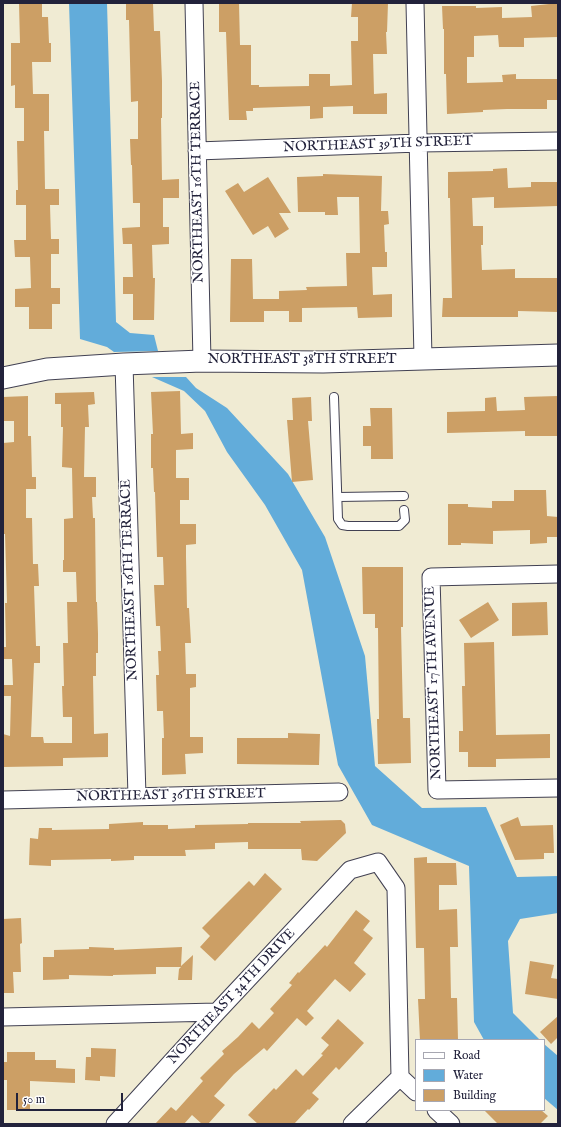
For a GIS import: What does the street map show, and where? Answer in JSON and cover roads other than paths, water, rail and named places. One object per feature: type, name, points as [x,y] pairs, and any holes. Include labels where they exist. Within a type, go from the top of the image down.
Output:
[{"type":"street","name":"NORTHEAST 16TH TERRACE","points":[[194,3],[202,361]]},
{"type":"street","points":[[415,3],[423,358]]},
{"type":"street","name":"NORTHEAST 39TH STREET","points":[[197,150],[419,143],[558,141]]},
{"type":"street","name":"NORTHEAST 38TH STREET","points":[[3,378],[47,369],[124,364],[202,361],[323,362],[558,355]]},
{"type":"street","name":"NORTHEAST 38TH STREET","points":[[3,364],[47,369]]},
{"type":"street","name":"NORTHEAST 16TH TERRACE","points":[[124,364],[137,796]]},
{"type":"street","name":"NORTHEAST 17TH AVENUE","points":[[558,574],[431,576],[437,790],[558,788]]},
{"type":"street","name":"NORTHEAST 36TH STREET","points":[[3,800],[339,792]]},
{"type":"street","name":"NORTHEAST 34TH DRIVE","points":[[115,1124],[350,870],[378,862],[396,888],[400,1077]]},
{"type":"street","points":[[3,1017],[217,1012]]},
{"type":"street","points":[[352,1124],[400,1077],[415,1091]]},
{"type":"street","points":[[437,1111],[451,1124]]},
{"type":"lane","points":[[334,397],[338,519],[342,525],[348,526],[399,526],[405,520],[404,510]]},
{"type":"lane","points":[[338,498],[404,496]]},
{"type":"water","points":[[69,3],[107,3],[116,322],[130,333],[154,335],[158,351],[114,352],[107,347],[80,339]]},
{"type":"water","points":[[152,377],[186,377],[196,388],[227,408],[288,474],[325,537],[365,656],[375,766],[422,808],[486,807],[517,877],[558,876],[558,913],[520,919],[508,941],[513,1013],[539,1039],[483,1039],[474,1022],[469,866],[372,825],[338,765],[302,570],[265,505],[227,452],[205,411],[184,391]]},
{"type":"water","points":[[545,1045],[558,1056],[558,1110],[545,1099]]}]
